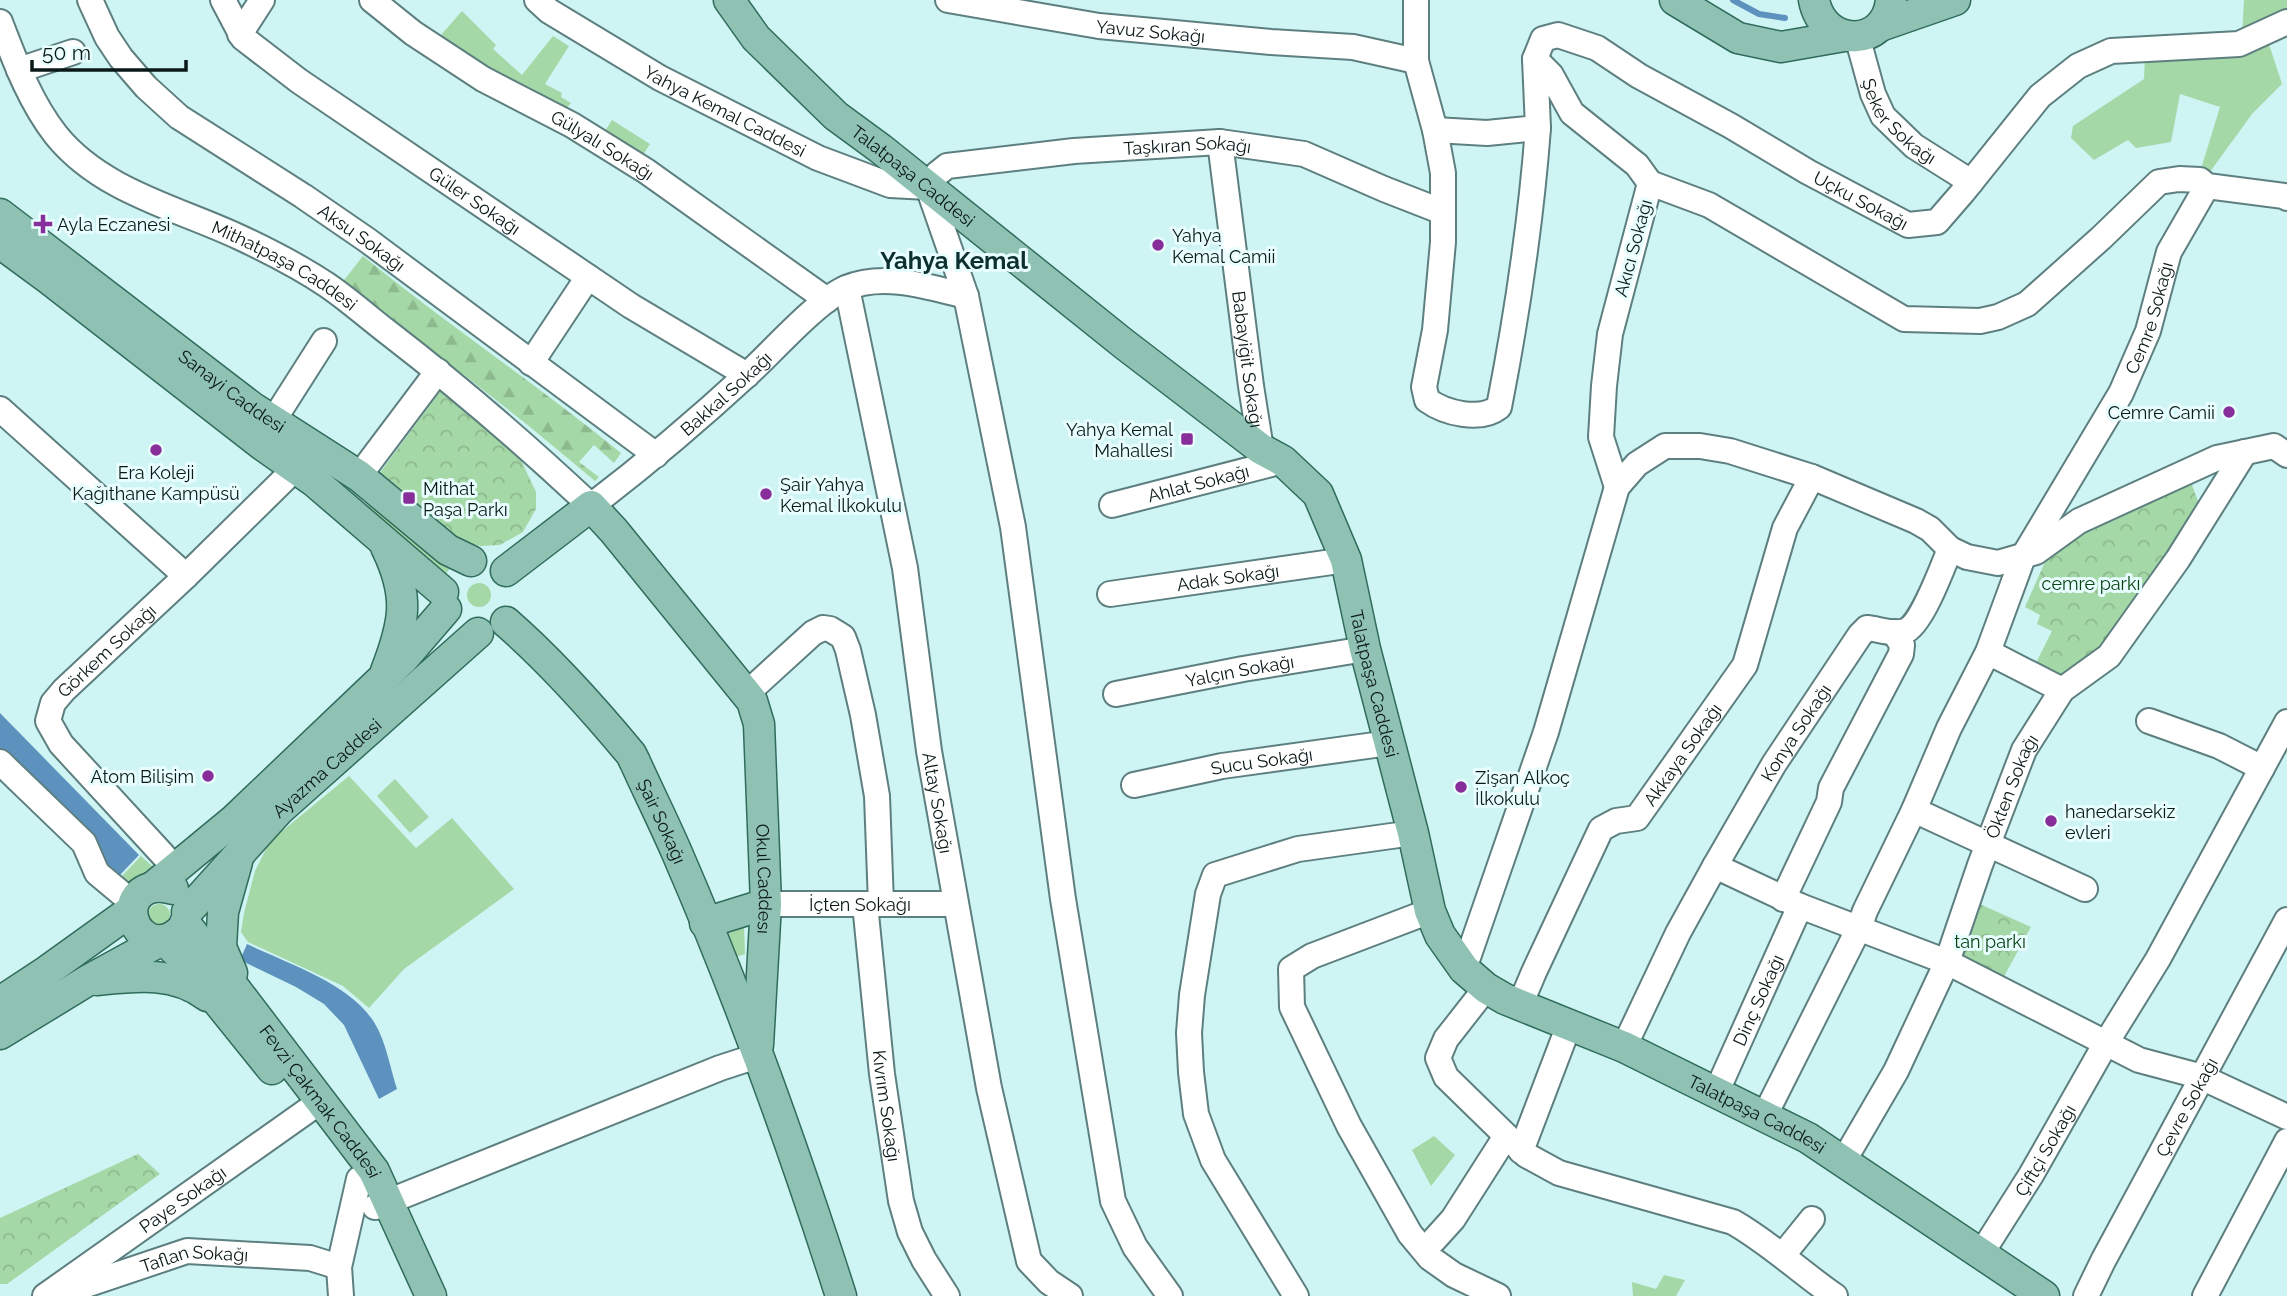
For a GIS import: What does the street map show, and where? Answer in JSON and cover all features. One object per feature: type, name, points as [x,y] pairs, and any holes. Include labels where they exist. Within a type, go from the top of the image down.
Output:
[{"type":"main road","name":"Talatpaşa Caddesi","points":[[729,0],[756,38],[836,116],[1124,344],[1272,455],[1318,494],[1346,559],[1365,649],[1430,911],[1440,934],[1475,979],[1520,1005],[1624,1047],[1808,1138],[2044,1296]]},
{"type":"main road","points":[[1675,0],[1738,38],[1781,47],[1955,0]]},
{"type":"main road","points":[[1814,0],[1816,11],[1832,31],[1868,25]]},
{"type":"main road","name":"Sanayi Caddesi","points":[[0,214],[273,421],[305,458],[315,482],[383,541],[444,601]]},
{"type":"main road","name":"Sanayi Caddesi","points":[[0,243],[261,444],[359,476],[448,550],[471,561]]},
{"type":"main road","name":"Bakkal Sokağı","points":[[506,571],[591,506]]},
{"type":"main road","name":"Okul Caddesı","points":[[591,506],[752,701],[759,724],[766,904],[758,1056],[802,1175],[841,1296]]},
{"type":"main road","points":[[383,541],[401,583],[404,605],[384,677]]},
{"type":"main road","points":[[483,560],[496,563],[506,571],[512,578],[517,597],[512,615],[506,622],[488,633],[478,633],[452,621],[444,601],[452,572],[471,561],[483,560]]},
{"type":"main road","name":"Ayazma Caddesi","points":[[0,1002],[47,971],[234,820],[403,659],[444,601]]},
{"type":"main road","name":"Şair Sokağı","points":[[506,622],[531,643],[584,698],[631,754],[677,854],[758,1056]]},
{"type":"main road","name":"Ayazma Caddesi","points":[[0,1034],[174,929],[279,810],[478,633]]},
{"type":"main road","points":[[231,1002],[221,947],[223,912],[239,853]]},
{"type":"main road","points":[[163,886],[180,895],[185,903],[174,929],[142,935],[132,919],[148,892],[163,886]]},
{"type":"main road","points":[[705,923],[766,904]]},
{"type":"main road","name":"Fevzi Çakmak Caddesi","points":[[174,929],[181,957],[231,1002],[313,1106],[374,1171],[382,1204],[414,1296]]},
{"type":"main road","points":[[86,981],[157,976],[183,982],[231,1002]]},
{"type":"main road","name":"Fevzi Çakmak Caddesi","points":[[313,1106],[359,1179],[382,1204],[431,1296]]},
{"type":"street","name":"Aksu Sokağı","points":[[90,0],[107,37],[121,58],[146,87],[179,117],[367,240],[656,455]]},
{"type":"street","name":"Güler Sokağı","points":[[223,0],[240,34],[299,81],[631,306],[747,375]]},
{"type":"street","points":[[240,34],[262,0]]},
{"type":"street","name":"Gülyalı Sokağı","points":[[372,0],[413,33],[483,79],[572,125],[837,294]]},
{"type":"street","name":"Yahya Kemal Caddesi","points":[[537,0],[660,78],[818,158],[890,185],[928,187]]},
{"type":"street","name":"Yavuz Sokağı","points":[[948,0],[1099,26],[1353,47],[1416,61]]},
{"type":"street","points":[[1416,0],[1416,61],[1435,130],[1443,173],[1443,242],[1436,317],[1424,387],[1427,400],[1440,409],[1472,415],[1492,412],[1499,407],[1534,184],[1538,128],[1535,59]]},
{"type":"street","name":"Mithatpaşa Caddesi","points":[[0,22],[19,70],[43,116],[57,136],[90,167],[139,195],[239,237],[324,283],[438,371],[520,440],[591,506]]},
{"type":"street","name":"Uçku Sokağı","points":[[1535,59],[1544,39],[1558,35],[1597,48],[1808,172],[1908,225],[1937,222],[2040,96],[2078,66],[2111,51],[2239,44],[2287,22]]},
{"type":"street","name":"Şeker Sokağı","points":[[1868,25],[1873,94],[1883,116],[1914,146],[1971,183]]},
{"type":"street","points":[[19,70],[73,52]]},
{"type":"street","name":"Akıcı Sokağı","points":[[1535,59],[1551,75],[1572,113],[1637,165],[1650,183],[1610,334],[1604,386],[1601,437],[1617,487]]},
{"type":"street","points":[[1435,130],[1487,133],[1538,128]]},
{"type":"street","name":"Taşkıran Sokağı","points":[[928,187],[947,166],[1074,152],[1220,142],[1304,154],[1443,212]]},
{"type":"street","name":"Babayiğit Sokağı","points":[[1220,142],[1251,386],[1272,455]]},
{"type":"street","points":[[1650,183],[1709,205],[1904,319],[1980,321],[2027,304],[2101,239],[2159,182],[2200,180],[2207,186],[2287,198]]},
{"type":"street","name":"Cemre Sokağı","points":[[1765,1115],[1859,928],[1864,911],[1988,652],[2023,557],[2121,393],[2148,331],[2169,252],[2207,186]]},
{"type":"street","points":[[928,187],[966,296],[1013,527],[1063,899],[1113,1200],[1135,1247],[1170,1296]]},
{"type":"street","points":[[531,363],[588,277]]},
{"type":"street","points":[[837,294],[871,283],[909,283],[966,296]]},
{"type":"street","name":"Bakkal Sokağı","points":[[591,506],[656,455],[837,294]]},
{"type":"street","name":"Altay Sokağı","points":[[837,294],[905,568],[929,751],[955,904],[989,1088],[1024,1243],[1029,1261],[1041,1275],[1070,1296]]},
{"type":"street","points":[[273,421],[324,341]]},
{"type":"street","points":[[359,476],[438,371]]},
{"type":"street","points":[[0,409],[186,576]]},
{"type":"street","points":[[1835,1296],[1801,1273],[1783,1255],[1754,1234],[1732,1222],[1559,1172],[1514,1143],[1446,1077],[1438,1058],[1475,979],[1617,487],[1637,464],[1665,446],[1700,446],[1730,451],[1812,477],[1916,521],[1930,529],[1950,549],[1967,558],[1998,563],[2036,552],[2079,521],[2217,458],[2274,446],[2287,455]]},
{"type":"street","name":"Ökten Sokağı","points":[[1843,1162],[1896,1072],[1947,962],[2024,750],[2062,690],[2109,656],[2178,559],[2245,452]]},
{"type":"street","name":"Ahlat Sokağı","points":[[1112,505],[1272,455]]},
{"type":"street","name":"Görkem Sokağı","points":[[148,892],[48,721],[54,703],[64,690],[186,576],[305,458]]},
{"type":"street","name":"Akkaya Sokağı","points":[[1520,1005],[1601,829],[1616,821],[1637,818],[1745,665],[1785,528],[1812,477]]},
{"type":"street","points":[[1894,632],[1907,631],[1918,621],[1950,549]]},
{"type":"street","name":"Adak Sokağı","points":[[1110,594],[1346,559]]},
{"type":"street","name":"Kıvrım Sokağı","points":[[746,694],[813,633],[823,628],[830,629],[843,638],[863,715],[877,796],[873,904],[882,1074],[901,1201],[915,1241],[947,1296]]},
{"type":"street","name":"Konya Sokağı","points":[[1715,866],[1774,764],[1860,635],[1867,628],[1894,632]]},
{"type":"street","name":"Dinç Sokağı","points":[[1716,1093],[1792,902],[1829,802],[1831,788],[1901,654],[1902,645],[1894,632]]},
{"type":"street","name":"Yalçın Sokağı","points":[[1116,694],[1365,649]]},
{"type":"street","points":[[1988,652],[2062,690]]},
{"type":"street","points":[[2149,721],[2218,746],[2262,768]]},
{"type":"street","name":"Çiftçi Sokağı","points":[[1981,1254],[2031,1175],[2106,1043],[2158,959],[2287,722]]},
{"type":"street","name":"Sucu Sokağı","points":[[1134,786],[1222,766],[1389,743]]},
{"type":"street","points":[[0,762],[84,843],[97,873],[148,892]]},
{"type":"street","points":[[1914,810],[2085,889]]},
{"type":"street","points":[[1296,1296],[1213,1160],[1196,1114],[1189,1033],[1192,995],[1208,894],[1215,874],[1298,849],[1413,834]]},
{"type":"street","points":[[1624,1047],[1678,933],[1715,866],[1792,902],[1947,962],[2139,1060],[2203,1077],[2287,1117]]},
{"type":"street","name":"İçten Sokağı","points":[[766,904],[955,904]]},
{"type":"street","points":[[1430,911],[1312,956],[1291,970],[1292,1007],[1349,1126],[1410,1234],[1430,1258],[1454,1275],[1498,1296]]},
{"type":"street","name":"Çevre Sokağı","points":[[2086,1296],[2287,920]]},
{"type":"street","points":[[1434,1240],[1514,1143],[1569,1026]]},
{"type":"street","points":[[382,1204],[720,1068],[758,1056]]},
{"type":"street","name":"Paye Sokağı","points":[[45,1296],[313,1106]]},
{"type":"street","points":[[2205,1296],[2287,1141]]},
{"type":"street","points":[[341,1296],[340,1267],[359,1179]]},
{"type":"street","points":[[1783,1255],[1812,1219]]},
{"type":"street","name":"Taflan Sokağı","points":[[54,1296],[117,1286],[187,1251],[310,1258],[340,1267]]},
{"type":"green space","points":[[2244,0],[2287,0],[2287,8],[2242,36]]},
{"type":"green space","points":[[462,11],[496,45],[493,49],[522,75],[553,36],[569,46],[545,84],[562,93],[561,97],[571,103],[566,109],[491,71],[441,35]]},
{"type":"green space","points":[[2266,35],[2282,84],[2252,114],[2207,176],[2200,172],[2220,107],[2180,94],[2171,142],[2136,148],[2128,140],[2094,160],[2071,138],[2073,126],[2144,79],[2145,56]]},
{"type":"green space","points":[[612,120],[650,144],[643,155],[605,131]]},
{"type":"green space","points":[[363,256],[621,453],[614,463],[594,445],[579,462],[599,477],[595,481],[470,379],[341,284]]},
{"type":"green space","points":[[441,390],[521,460],[536,492],[536,509],[523,532],[500,545],[481,546],[461,541],[379,474]]},
{"type":"green space","name":"cemre parkı","points":[[2189,477],[2201,509],[2102,653],[2062,683],[2035,665],[2052,631],[2037,624],[2040,615],[2025,607],[2052,546]]},
{"type":"green space","points":[[370,504],[451,567],[442,579],[364,510]]},
{"type":"green space","points":[[479,583],[490,590],[491,595],[484,606],[479,607],[468,600],[467,595],[474,584]]},
{"type":"green space","points":[[349,776],[416,848],[452,818],[514,889],[404,969],[369,1008],[343,986],[248,942],[241,932],[255,871],[270,841]]},
{"type":"green space","points":[[395,779],[429,817],[410,833],[377,796]]},
{"type":"green space","points":[[141,856],[153,867],[131,888],[120,878]]},
{"type":"green space","name":"tan parkı","points":[[1973,901],[2031,927],[2001,982],[1954,959]]},
{"type":"green space","points":[[159,904],[167,907],[170,915],[167,923],[159,926],[151,923],[148,915],[151,907]]},
{"type":"green space","points":[[744,926],[745,954],[732,958],[723,933]]},
{"type":"green space","points":[[1434,1136],[1455,1155],[1431,1186],[1412,1150]]},
{"type":"green space","points":[[138,1154],[160,1174],[7,1284],[0,1284],[0,1218]]},
{"type":"green space","points":[[1664,1275],[1685,1280],[1676,1296],[1633,1296],[1632,1282],[1656,1289]]},
{"type":"water","points":[[0,713],[139,855],[119,876],[0,751]]},
{"type":"water","points":[[247,944],[334,985],[363,1008],[382,1038],[397,1089],[379,1099],[344,1025],[324,1004],[240,960]]},
{"type":"waterway","points":[[1733,0],[1759,14],[1785,18]]},
{"type":"place","name":"Ayla Eczanesi","points":[[43,224]]},
{"type":"place","name":"Yahya Kemal Camii","points":[[1158,245]]},
{"type":"place","name":"Cemre Camii","points":[[2229,412]]},
{"type":"place","name":"Yahya Kemal Mahallesi","points":[[1187,439]]},
{"type":"place","name":"Era Koleji Kağıthane Kampüsü","points":[[156,450]]},
{"type":"place","name":"Şair Yahya Kemal İlkokulu","points":[[766,494]]},
{"type":"place","name":"Mithat Paşa Parkı","points":[[409,498]]},
{"type":"place","name":"Atom Bilişim","points":[[208,776]]},
{"type":"place","name":"Zişan Alkoç İlkokulu","points":[[1461,787]]},
{"type":"place","name":"hanedarsekiz evleri","points":[[2051,821]]},
{"type":"district","name":"Yahya Kemal","points":[[954,260]]}]
